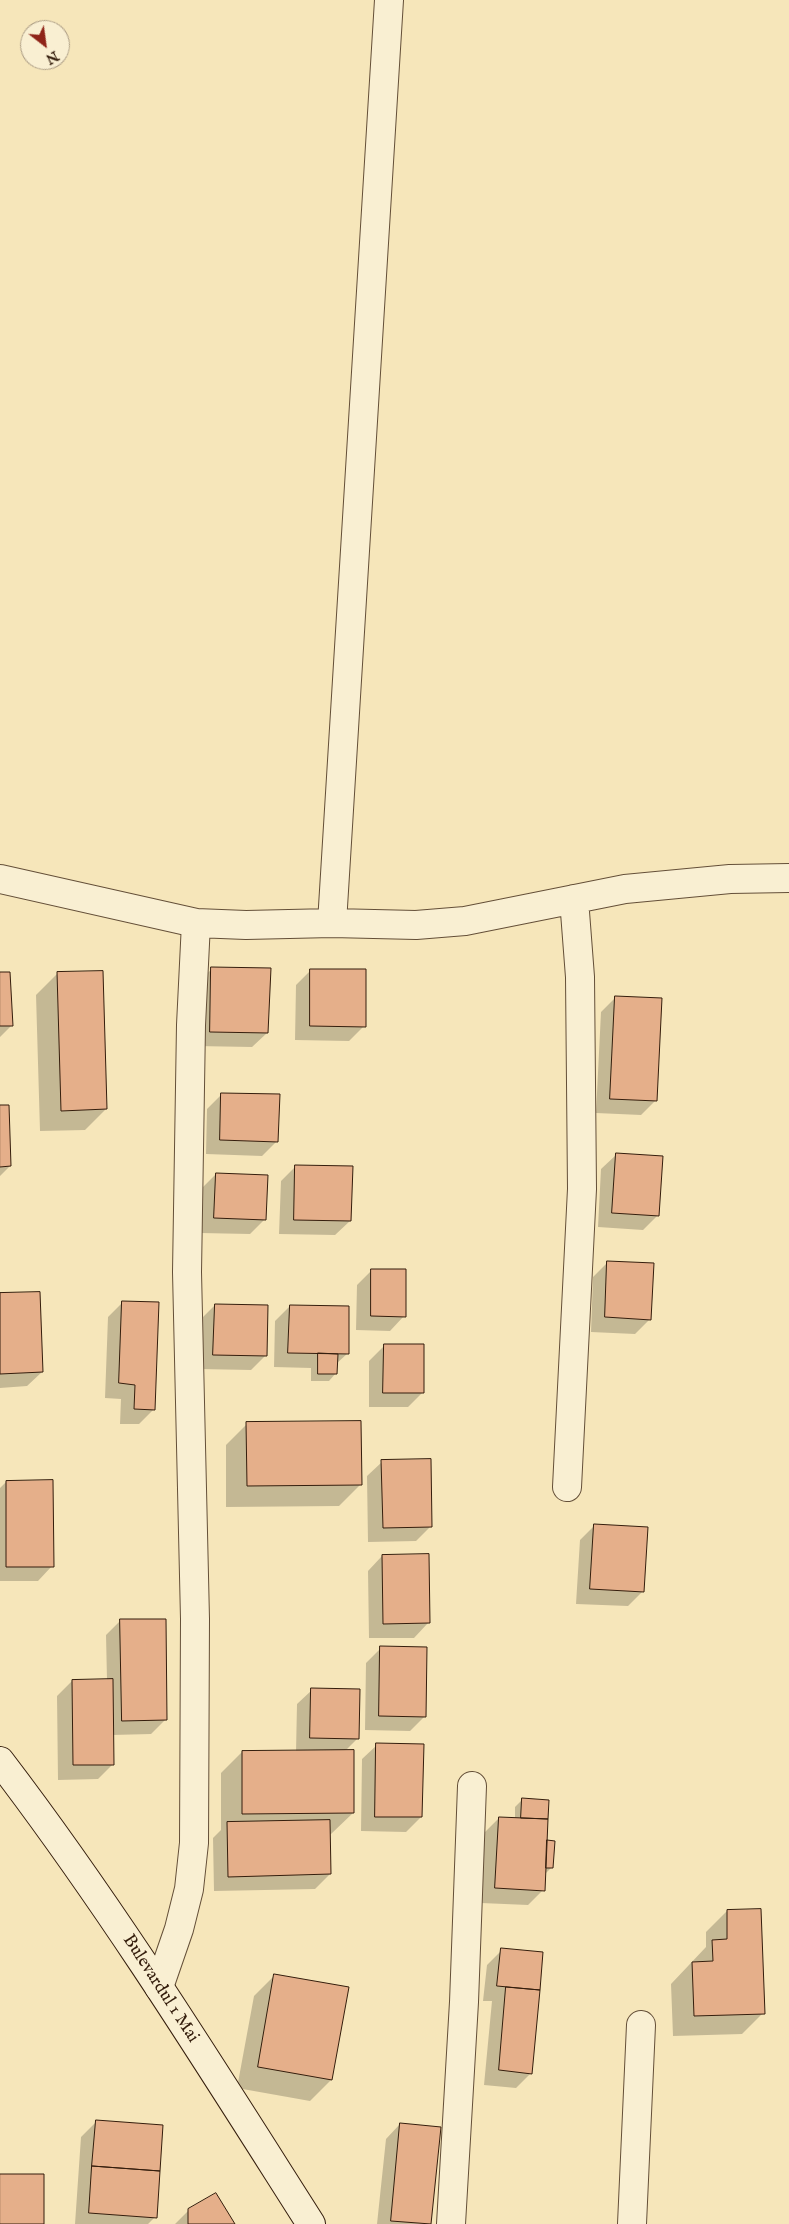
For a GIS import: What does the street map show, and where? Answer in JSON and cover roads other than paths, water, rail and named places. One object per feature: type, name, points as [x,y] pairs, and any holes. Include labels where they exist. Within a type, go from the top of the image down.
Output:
[{"type":"street","points":[[332,923],[389,0]]},
{"type":"street","points":[[0,879],[196,923],[246,925],[332,923],[416,925],[465,921],[625,889],[730,879],[789,878]]},
{"type":"street","points":[[567,1487],[582,1189],[580,977],[574,899]]},
{"type":"street","points":[[159,1987],[179,1929],[189,1888],[194,1843],[195,1638],[187,1272],[191,1026],[196,923]]},
{"type":"street","name":"Bulevardul 1 Mai","points":[[0,1761],[59,1838],[159,1987],[311,2224]]},
{"type":"street","points":[[450,2224],[464,2002],[472,1786]]},
{"type":"street","points":[[632,2224],[641,2025]]}]
